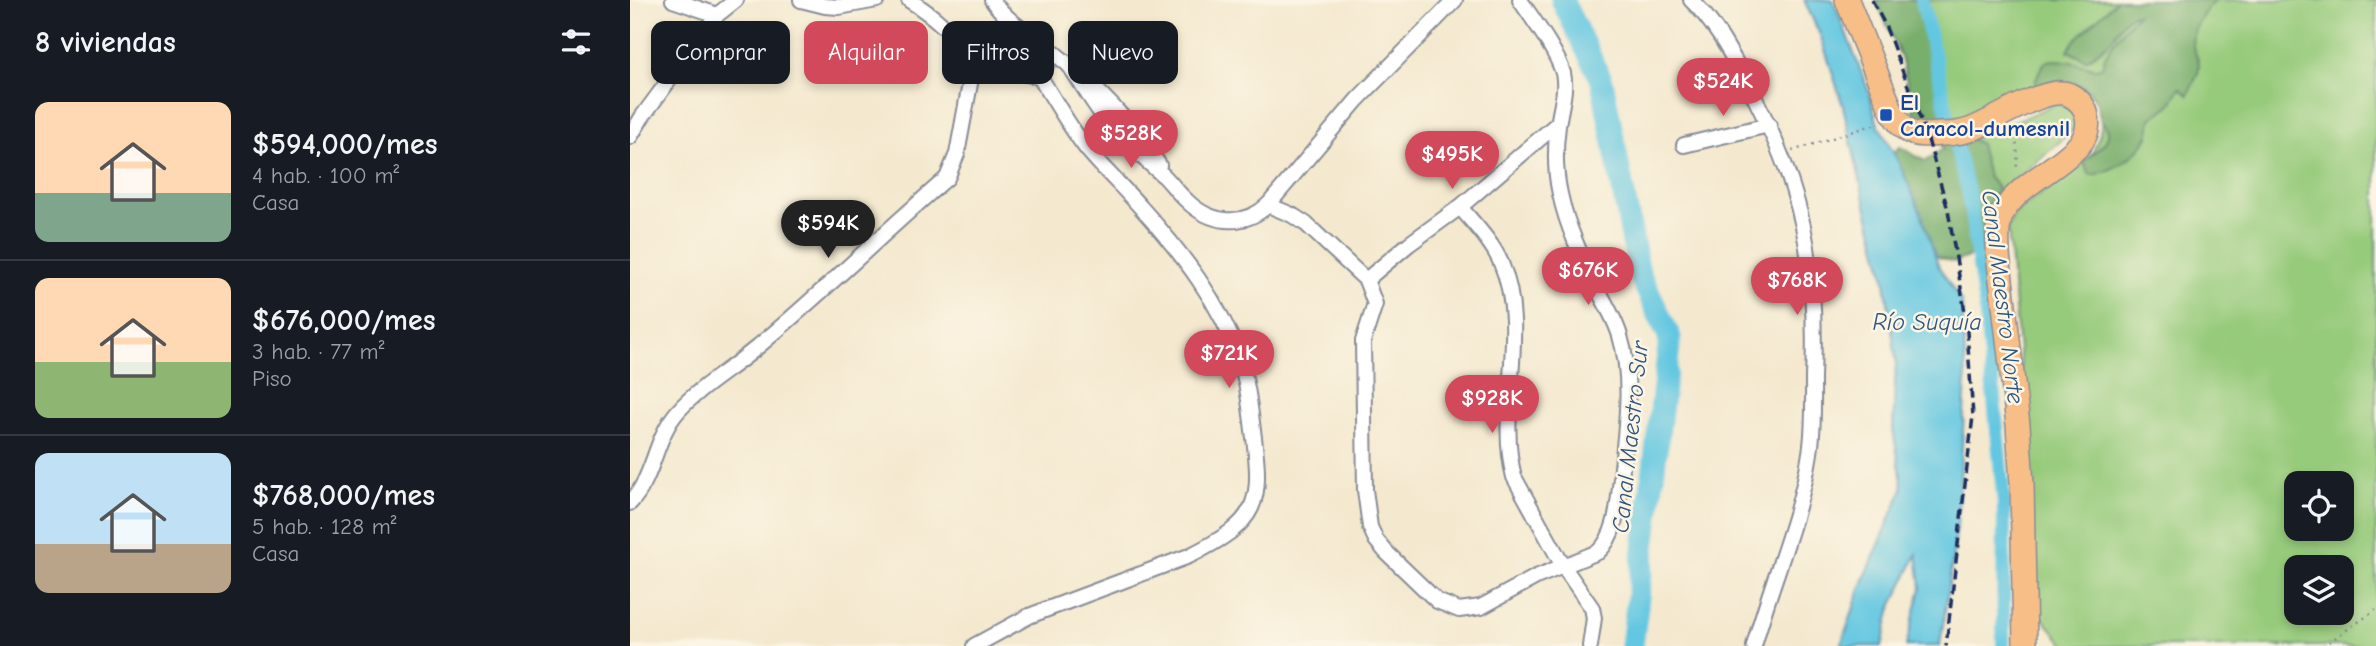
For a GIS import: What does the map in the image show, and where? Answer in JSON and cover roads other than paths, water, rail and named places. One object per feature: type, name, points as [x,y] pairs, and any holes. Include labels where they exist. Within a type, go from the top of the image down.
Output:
[{"type":"main road","points":[[1847,0],[1890,107],[1904,129],[1910,133],[1961,133],[2051,93],[2069,94],[2087,114],[2088,128],[2080,144],[2014,199],[1999,221],[1998,254],[2018,425],[2022,484],[2025,646]]},
{"type":"street","points":[[673,0],[717,15]]},
{"type":"street","points":[[630,137],[717,15],[737,0]]},
{"type":"street","points":[[801,0],[825,6],[877,0]]},
{"type":"street","points":[[909,0],[942,25]]},
{"type":"street","points":[[992,0],[1012,21]]},
{"type":"street","points":[[1054,53],[1094,86],[1128,120],[1170,183],[1186,201],[1200,212],[1234,222],[1247,220],[1268,205],[1357,100],[1455,0]]},
{"type":"street","points":[[1268,205],[1306,224],[1366,280],[1375,304],[1375,312],[1364,330],[1363,341],[1364,490],[1370,527],[1376,540],[1437,601],[1459,610],[1481,607],[1520,584],[1598,552],[1606,545],[1610,536],[1619,494],[1628,401],[1627,380],[1619,335],[1585,264],[1559,193],[1556,146],[1564,87],[1563,75],[1557,59],[1520,0]]},
{"type":"street","points":[[1691,0],[1710,21],[1725,44],[1782,153],[1804,225],[1814,301],[1811,450],[1805,481],[1754,646]]},
{"type":"street","points":[[630,503],[641,492],[661,436],[678,411],[707,384],[754,350],[947,178],[957,154],[970,84]]},
{"type":"street","points":[[974,646],[1029,616],[1189,556],[1212,544],[1239,524],[1257,496],[1258,471],[1248,396],[1239,358],[1220,312],[1198,278],[1145,212],[1086,148],[1045,84]]},
{"type":"street","points":[[1366,280],[1460,207],[1558,123]]},
{"type":"street","points":[[1684,145],[1769,125]]},
{"type":"street","points":[[1460,207],[1493,247],[1506,276],[1512,322],[1510,461],[1522,494],[1563,566],[1592,608],[1594,618],[1590,646]]},
{"type":"water","name":"Río Suquía","points":[[1804,0],[1833,0],[1869,92],[1877,122],[1921,213],[1939,267],[1962,303],[1966,381],[1957,528],[1940,646],[1906,646],[1921,588],[1917,554],[1890,611],[1882,646],[1841,646],[1860,589],[1903,488],[1893,430],[1896,360],[1884,275],[1843,106],[1821,37]]},
{"type":"waterway","name":"Canal Maestro Sur","points":[[1562,0],[1602,81],[1639,273],[1670,338],[1632,646]]},
{"type":"waterway","name":"Canal Maestro Norte","points":[[1922,0],[1968,192],[1985,305],[2004,504],[2003,646]]},
{"type":"railway","points":[[1872,0],[1885,25],[1927,136],[1948,210],[1966,318],[1973,416],[1946,646]]},
{"type":"place","name":"El Caracol-dumesnil","points":[[1886,115]]}]
